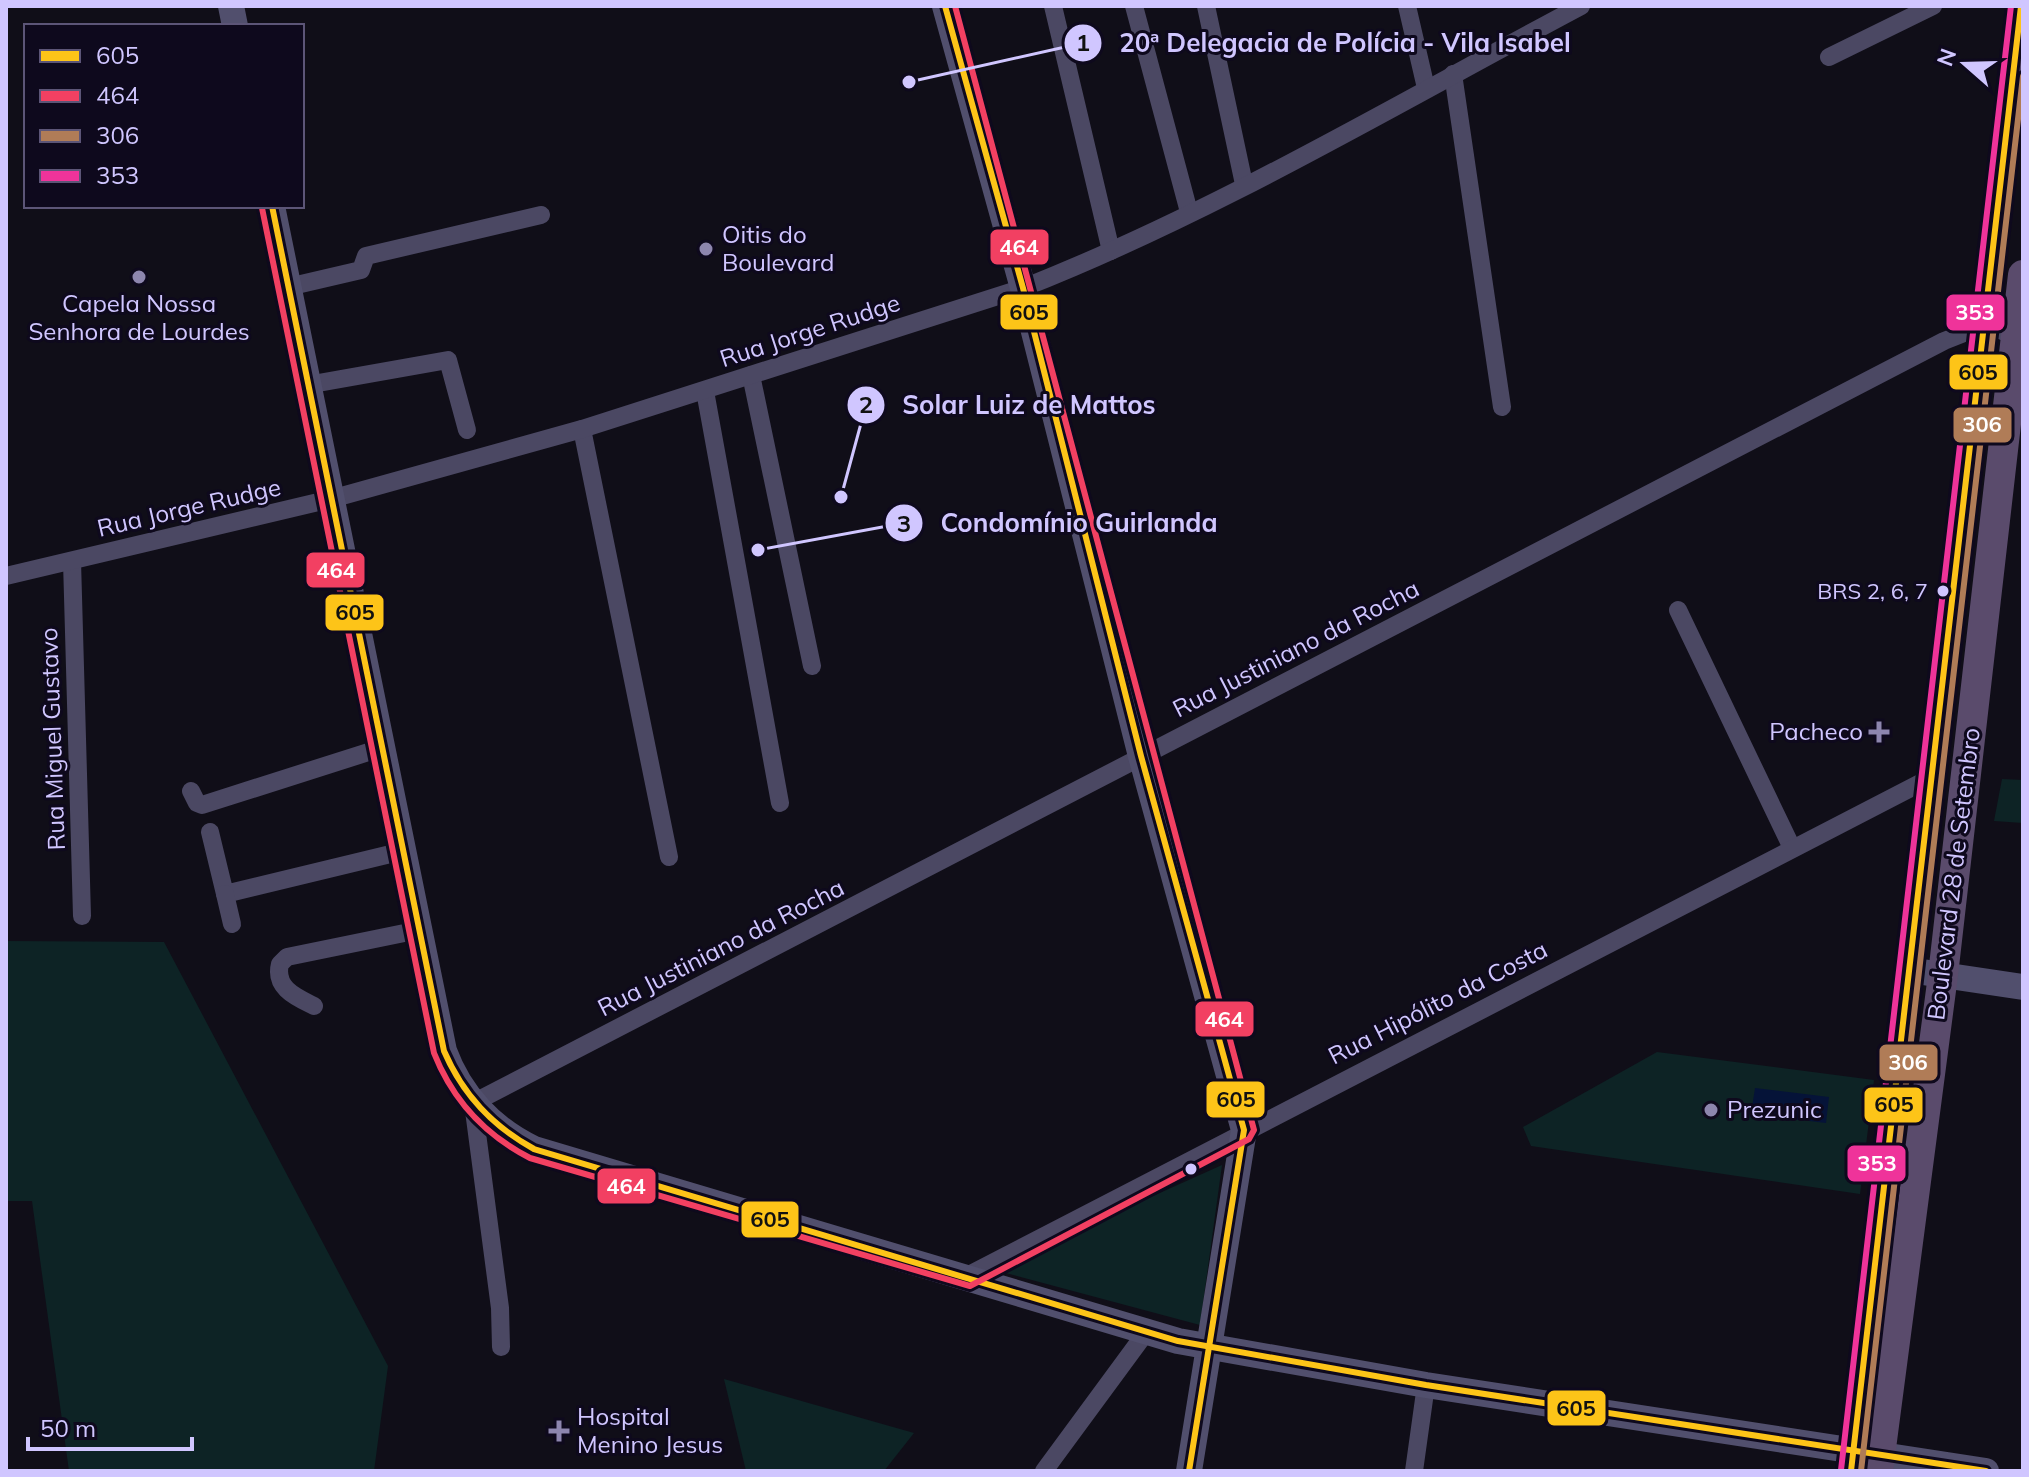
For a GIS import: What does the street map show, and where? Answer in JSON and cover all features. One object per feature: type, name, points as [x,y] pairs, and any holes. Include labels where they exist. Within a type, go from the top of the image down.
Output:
[{"type":"main road","name":"Boulevard 28 de Setembro","points":[[1866,1462],[1909,970],[1987,324],[2021,6]]},
{"type":"main road","name":"Boulevard 28 de Setembro","points":[[1866,1462],[1943,975],[2023,275]]},
{"type":"street","points":[[945,6],[1023,288],[1141,756],[1244,1130],[1189,1471]]},
{"type":"street","points":[[1053,6],[1111,251]]},
{"type":"street","points":[[1134,6],[1189,212]]},
{"type":"street","points":[[1206,6],[1244,184]]},
{"type":"street","points":[[1407,6],[1426,88]]},
{"type":"street","name":"Rua Jorge Rudge","points":[[6,576],[331,499],[582,429],[1023,288],[1111,251],[1189,212],[1581,6]]},
{"type":"street","points":[[1829,57],[1933,6]]},
{"type":"street","points":[[1453,74],[1502,407]]},
{"type":"street","points":[[272,208],[444,1051],[452,1073],[473,1103],[507,1137],[534,1149],[1207,1347],[1866,1462],[1986,1471]]},
{"type":"street","points":[[288,287],[361,270],[366,256],[541,215]]},
{"type":"street","points":[[1987,324],[2016,337]]},
{"type":"street","name":"Rua Justiniano da Rocha","points":[[473,1103],[1944,341],[1987,324]]},
{"type":"street","points":[[307,385],[448,360],[467,430]]},
{"type":"street","points":[[751,375],[812,666]]},
{"type":"street","points":[[705,391],[780,803]]},
{"type":"street","points":[[582,429],[669,857]]},
{"type":"street","name":"Rua Miguel Gustavo","points":[[72,561],[82,916]]},
{"type":"street","points":[[1678,610],[1792,848]]},
{"type":"street","points":[[191,791],[197,803],[202,805],[381,748]]},
{"type":"street","name":"Rua Hipólito da Costa","points":[[967,1276],[1244,1130],[1932,777]]},
{"type":"street","points":[[210,832],[232,924]]},
{"type":"street","points":[[225,894],[403,851]]},
{"type":"street","points":[[314,1006],[289,994],[281,982],[280,964],[287,957],[419,930]]},
{"type":"street","points":[[1909,970],[2023,987]]},
{"type":"street","points":[[473,1103],[500,1308],[501,1347]]},
{"type":"street","points":[[1044,1471],[1147,1331]]},
{"type":"street","points":[[1414,1471],[1426,1385]]},
{"type":"green space","points":[[2002,779],[2023,780],[2023,823],[1994,821]]},
{"type":"green space","points":[[6,941],[164,942],[388,1366],[374,1471],[69,1471],[32,1201],[6,1201]]},
{"type":"green space","name":"Prezunic","points":[[1657,1052],[1874,1080],[1860,1194],[1531,1146],[1523,1127]]},
{"type":"green space","points":[[1222,1165],[1200,1325],[991,1269]]},
{"type":"green space","points":[[724,1379],[914,1433],[884,1471],[746,1471]]},
{"type":"water","points":[[1755,1088],[1829,1097],[1826,1123],[1751,1114]]},
{"type":"transit line","name":"605","points":[[945,6],[1023,288],[1141,756],[1244,1130],[1189,1471]]},
{"type":"transit line","name":"464","points":[[262,208],[434,1053],[451,1086],[485,1127],[530,1158],[970,1286],[1249,1139],[1254,1130],[955,6]]},
{"type":"transit line","name":"353","points":[[1841,1470],[2011,6]]},
{"type":"transit line","name":"605","points":[[1851,1471],[2021,6]]},
{"type":"transit line","name":"306","points":[[1861,1471],[2023,76]]},
{"type":"transit line","name":"605","points":[[272,208],[444,1051],[460,1082],[480,1108],[505,1130],[534,1149],[1178,1341],[1426,1385],[1986,1471]]},
{"type":"place","name":"20ª Delegacia de Polícia - Vila Isabel","points":[[909,82]]},
{"type":"place","name":"Oitis do Boulevard","points":[[706,249]]},
{"type":"place","name":"Capela Nossa Senhora de Lourdes","points":[[139,277]]},
{"type":"place","name":"Solar Luiz de Mattos","points":[[841,497]]},
{"type":"place","name":"Condomínio Guirlanda","points":[[758,550]]},
{"type":"place","name":"BRS 2, 6, 7","points":[[1943,591]]},
{"type":"place","name":"Pacheco","points":[[1879,732]]},
{"type":"place","name":"Prezunic","points":[[1711,1110]]},
{"type":"place","name":"Hospital Menino Jesus","points":[[559,1431]]}]
